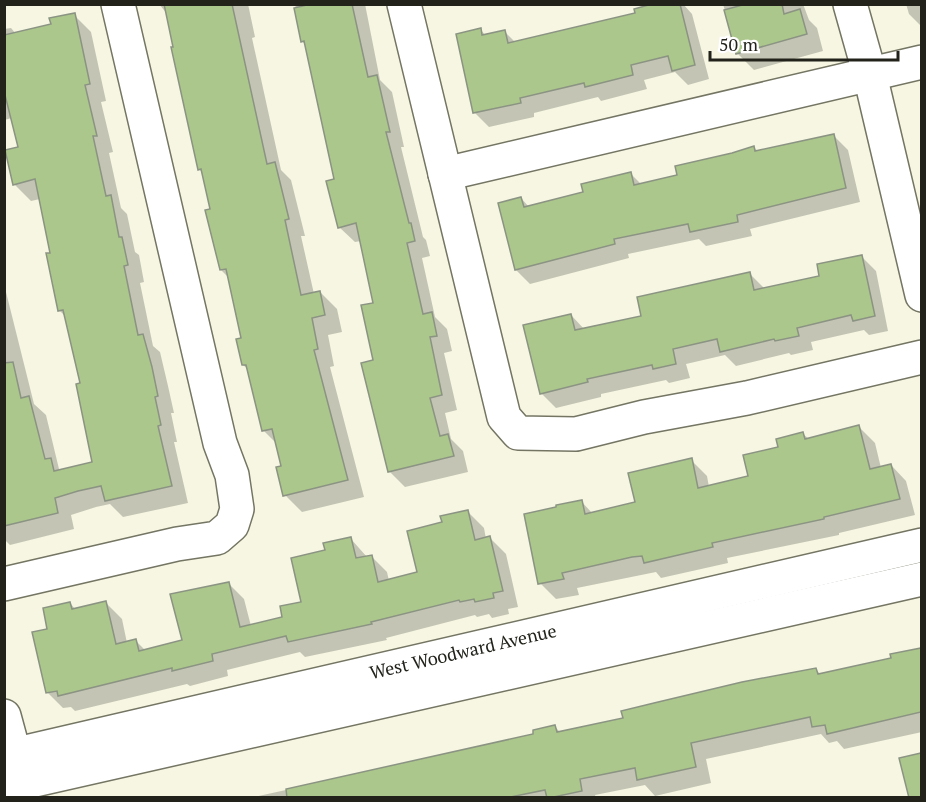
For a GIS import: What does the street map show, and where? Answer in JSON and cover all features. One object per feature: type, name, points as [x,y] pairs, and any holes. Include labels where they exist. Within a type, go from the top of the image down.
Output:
[{"type":"street","points":[[4,584],[177,544],[217,538],[232,525],[237,509],[232,475],[218,432],[118,4]]},
{"type":"street","points":[[404,4],[504,417],[518,434],[576,434],[644,417],[747,398],[921,357]]},
{"type":"street","points":[[850,4],[870,75],[921,295]]},
{"type":"street","points":[[445,174],[921,62]]},
{"type":"street","name":"West Woodward Avenue","points":[[14,776],[921,545]]},
{"type":"street","name":"West Woodward Avenue","points":[[14,776],[921,579]]},
{"type":"street","points":[[4,716],[14,776]]},
{"type":"building","points":[[164,4],[232,4],[267,164],[275,162],[289,219],[285,220],[301,295],[320,291],[325,315],[312,318],[318,349],[314,350],[348,480],[283,496],[276,467],[281,466],[272,429],[262,431],[246,365],[242,365],[236,339],[241,338],[226,269],[220,270],[205,210],[210,209],[201,169],[198,170]]},
{"type":"building","points":[[311,4],[352,4],[368,77],[377,75],[390,132],[386,132],[409,223],[411,223],[415,241],[407,243],[423,314],[432,312],[437,336],[430,337],[442,395],[430,398],[440,436],[448,434],[454,456],[388,472],[361,363],[373,360],[361,305],[373,303],[356,223],[338,228],[326,181],[334,179],[304,41],[301,42],[294,8]]},
{"type":"building","points":[[652,4],[680,4],[695,65],[672,71],[668,56],[631,65],[633,75],[585,87],[584,83],[520,98],[521,103],[473,113],[456,34],[481,28],[482,35],[505,30],[508,43],[635,13],[634,9]]},
{"type":"building","points":[[746,4],[782,4],[784,14],[800,9],[807,34],[736,54],[724,10]]},
{"type":"building","points":[[75,13],[90,84],[85,85],[97,136],[93,136],[106,196],[111,195],[119,237],[122,237],[128,265],[124,266],[138,335],[143,334],[152,367],[161,425],[158,426],[172,486],[105,501],[101,486],[78,491],[55,498],[58,513],[4,526],[4,363],[13,362],[21,398],[29,396],[45,459],[51,458],[54,471],[92,462],[76,384],[80,383],[63,310],[58,311],[46,253],[50,253],[35,179],[13,185],[5,150],[18,147],[4,91],[4,35],[51,24],[49,18]]},
{"type":"building","points":[[834,134],[846,188],[737,215],[738,222],[690,232],[688,224],[614,239],[615,244],[515,270],[498,203],[521,197],[524,207],[583,192],[581,184],[631,172],[634,185],[677,175],[675,166],[754,146],[755,151]]},
{"type":"building","points":[[862,255],[875,316],[853,321],[851,315],[797,328],[799,336],[775,341],[774,339],[720,352],[717,339],[673,349],[676,364],[653,369],[652,365],[587,379],[588,382],[540,394],[523,325],[571,314],[575,330],[641,316],[637,297],[750,272],[754,290],[819,276],[817,264]]},
{"type":"building","points":[[859,425],[870,469],[891,464],[900,499],[824,517],[824,519],[712,543],[713,547],[644,563],[642,556],[632,557],[562,573],[564,579],[538,584],[524,514],[582,500],[585,514],[635,502],[628,473],[692,458],[698,488],[748,476],[743,455],[778,447],[776,439],[803,432],[805,439]]},
{"type":"building","points":[[468,510],[475,540],[490,536],[503,591],[493,593],[494,598],[475,602],[474,599],[460,602],[459,600],[371,622],[372,624],[288,642],[286,636],[212,654],[213,661],[172,671],[172,668],[58,696],[57,691],[46,693],[32,632],[47,629],[43,608],[70,602],[72,609],[106,601],[116,644],[136,639],[139,651],[182,640],[170,594],[229,582],[240,627],[282,617],[280,606],[301,602],[291,558],[325,550],[323,543],[351,537],[356,558],[372,555],[378,582],[417,572],[407,531],[442,522],[440,516]]},
{"type":"building","points":[[921,648],[921,712],[827,734],[825,725],[812,727],[810,717],[691,743],[696,767],[637,780],[635,768],[580,779],[582,791],[549,798],[545,790],[505,798],[287,798],[286,789],[533,734],[533,730],[555,725],[557,732],[623,718],[621,711],[742,682],[816,668],[818,674],[891,658],[890,654]]},
{"type":"building","points":[[921,753],[921,798],[909,798],[899,758]]}]
